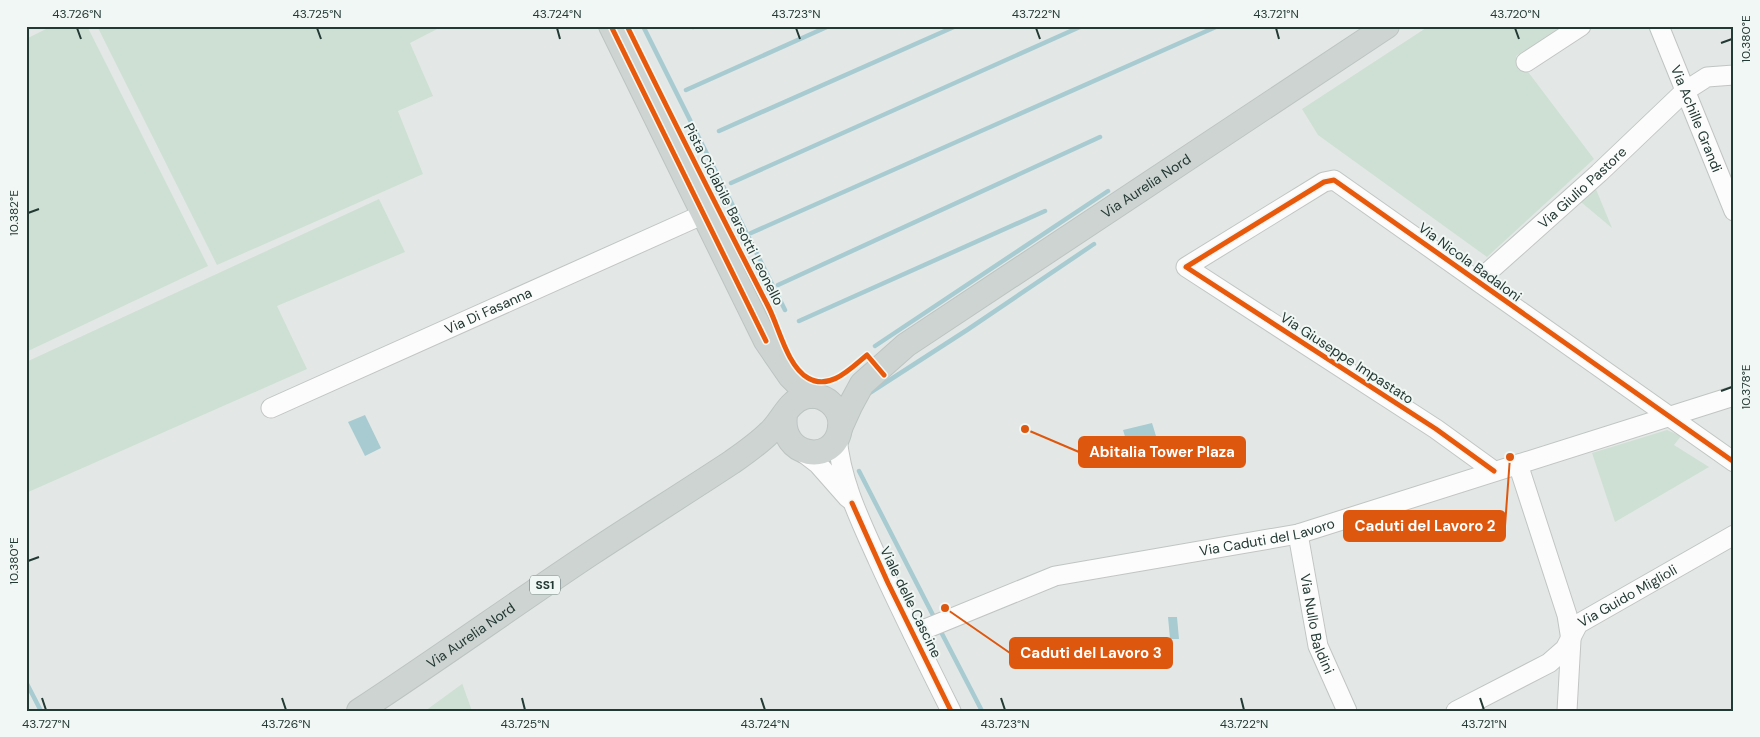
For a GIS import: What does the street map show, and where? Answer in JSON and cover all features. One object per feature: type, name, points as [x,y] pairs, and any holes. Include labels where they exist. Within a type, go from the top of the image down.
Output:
[{"type":"main road","points":[[611,26],[766,341],[796,384],[837,410],[839,433]]},
{"type":"main road","name":"Via Aurelia Nord","points":[[816,397],[848,382],[873,361],[906,345],[1387,26]]},
{"type":"main road","points":[[766,341],[786,413],[785,432],[798,448]]},
{"type":"main road","name":"Via Aurelia Nord","points":[[839,433],[850,406],[862,384],[906,345]]},
{"type":"main road","name":"SS1","points":[[786,413],[797,400],[816,397]]},
{"type":"main road","name":"Via Aurelia Nord","points":[[358,711],[640,520],[733,461],[770,432],[786,413]]},
{"type":"main road","name":"SS1","points":[[798,448],[818,452],[826,449],[839,433]]},
{"type":"main road","name":"Via Aurelia Nord","points":[[733,461],[778,447],[798,448]]},
{"type":"street","points":[[1526,62],[1581,26]]},
{"type":"street","name":"Via Achille Grandi","points":[[1659,26],[1734,212]]},
{"type":"street","name":"Via Giulio Pastore","points":[[1478,282],[1685,92],[1707,77],[1734,75]]},
{"type":"street","name":"Via Nicola Badaloni","points":[[1186,267],[1331,179],[1734,462]]},
{"type":"street","name":"Via Di Fasanna","points":[[272,408],[704,214]]},
{"type":"street","name":"Via Giuseppe Impastato","points":[[1186,267],[1436,429],[1494,471]]},
{"type":"street","name":"Via Caduti del Lavoro","points":[[919,631],[1055,576],[1298,534],[1734,396]]},
{"type":"street","name":"Viale delle Cascine","points":[[839,433],[841,466],[852,503],[919,631],[951,711]]},
{"type":"street","name":"Viale delle Cascine","points":[[798,448],[818,464],[852,503]]},
{"type":"street","points":[[1518,464],[1566,615],[1571,640],[1567,711]]},
{"type":"street","name":"Via Nullo Baldini","points":[[1298,534],[1318,646],[1347,711]]},
{"type":"street","name":"Via Guido Miglioli","points":[[1456,711],[1549,663],[1563,652],[1578,624],[1734,535]]},
{"type":"green space","points":[[52,26],[87,26],[208,266],[26,352],[26,39]]},
{"type":"green space","points":[[97,26],[443,26],[410,43],[433,96],[398,111],[423,174],[217,265]]},
{"type":"green space","points":[[1429,26],[1562,26],[1516,56],[1594,159],[1487,257],[1318,135],[1302,109]]},
{"type":"green space","points":[[1595,187],[1612,228],[1581,202]]},
{"type":"green space","points":[[379,199],[405,252],[277,306],[307,369],[26,493],[26,362]]},
{"type":"green space","points":[[1667,430],[1681,436],[1674,445],[1709,467],[1615,522],[1592,453]]},
{"type":"green space","points":[[462,684],[472,711],[425,711]]},
{"type":"water","points":[[365,415],[381,448],[365,456],[348,422]]},
{"type":"water","points":[[1152,423],[1156,436],[1127,443],[1123,430]]},
{"type":"water","points":[[1168,617],[1177,617],[1179,639],[1170,639]]},
{"type":"waterway","points":[[643,26],[785,310]]},
{"type":"waterway","points":[[686,90],[829,26]]},
{"type":"waterway","points":[[719,131],[956,26]]},
{"type":"waterway","points":[[731,183],[1082,26]]},
{"type":"waterway","points":[[751,233],[1218,26]]},
{"type":"waterway","points":[[778,285],[1100,137]]},
{"type":"waterway","points":[[875,346],[1108,191]]},
{"type":"waterway","points":[[799,321],[1045,211]]},
{"type":"waterway","points":[[868,394],[1094,244]]},
{"type":"waterway","points":[[859,471],[935,619]]},
{"type":"waterway","points":[[939,628],[982,711]]},
{"type":"waterway","points":[[26,682],[41,711]]},
{"type":"cycle path","points":[[611,26],[766,341]]},
{"type":"cycle path","name":"Pista Ciclabile Barsotti Leonello","points":[[627,26],[768,306],[794,365],[808,378],[824,382],[840,376],[867,355],[884,375]]},
{"type":"cycle path","points":[[1494,471],[1436,429],[1186,267],[1324,182],[1334,180],[1734,462]]},
{"type":"cycle path","points":[[852,503],[888,583],[951,711]]},
{"type":"place","name":"Abitalia Tower Plaza","points":[[1025,429]]},
{"type":"place","name":"Caduti del Lavoro 2","points":[[1510,457]]},
{"type":"place","name":"Caduti del Lavoro 3","points":[[945,608]]}]
